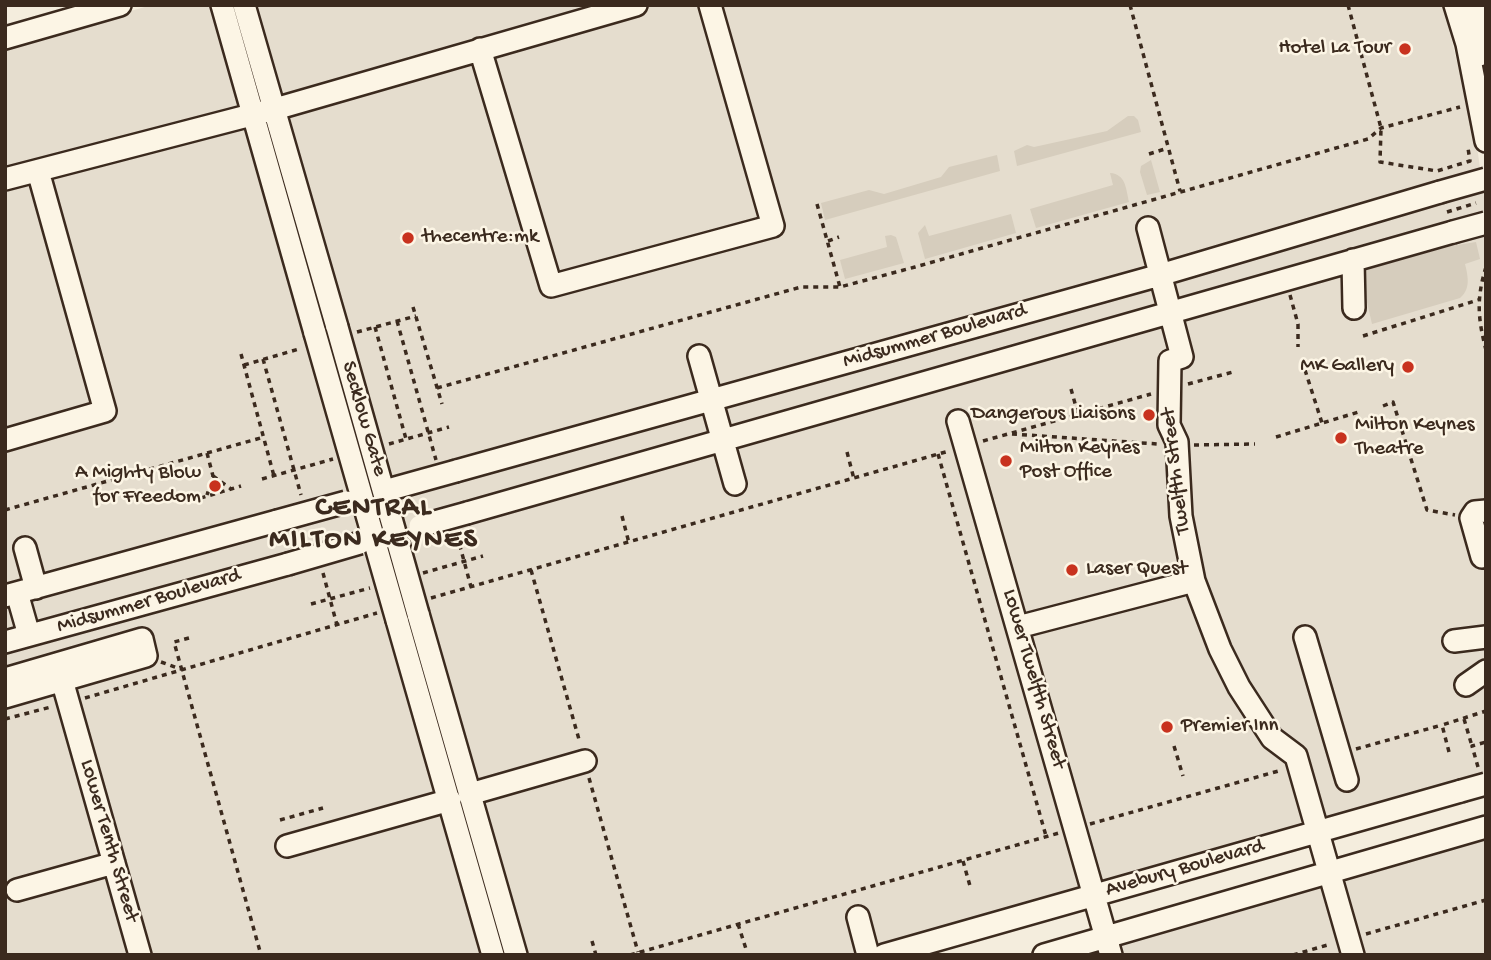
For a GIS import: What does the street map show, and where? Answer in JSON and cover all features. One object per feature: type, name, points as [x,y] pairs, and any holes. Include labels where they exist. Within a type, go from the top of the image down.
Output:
[{"type":"street","points":[[5,38],[120,5]]},
{"type":"street","name":"Secklow Gate","points":[[222,5],[362,497],[373,539],[387,616],[460,797],[516,955]]},
{"type":"street","name":"Secklow Gate","points":[[244,5],[395,533],[423,607],[493,955]]},
{"type":"street","points":[[5,179],[274,109],[636,5]]},
{"type":"street","points":[[480,49],[551,286],[773,226],[709,5]]},
{"type":"street","points":[[1455,5],[1467,44],[1485,140]]},
{"type":"street","points":[[1475,5],[1486,104]]},
{"type":"street","points":[[5,440],[105,411],[38,172]]},
{"type":"street","name":"Midsummer Boulevard","points":[[19,593],[1160,275],[1486,179]]},
{"type":"street","name":"Midsummer Boulevard","points":[[5,642],[1486,223]]},
{"type":"street","points":[[1147,228],[1170,313]]},
{"type":"street","points":[[1353,260],[1353,308]]},
{"type":"street","name":"Twelfth Street","points":[[1170,313],[1182,357],[1170,361],[1170,425],[1177,445],[1181,516],[1194,581],[1220,649],[1239,687],[1272,738],[1294,758],[1351,947]]},
{"type":"street","points":[[699,356],[735,484]]},
{"type":"street","name":"Lower Twelfth Street","points":[[958,421],[1109,946]]},
{"type":"street","points":[[1478,514],[1482,557]]},
{"type":"street","points":[[25,548],[19,593],[29,635]]},
{"type":"street","points":[[1018,627],[1194,581]]},
{"type":"street","points":[[1305,637],[1347,780]]},
{"type":"street","points":[[1454,641],[1486,637]]},
{"type":"street","points":[[5,679],[142,639],[146,656],[5,697]]},
{"type":"street","points":[[1466,685],[1486,671]]},
{"type":"street","name":"Lower Tenth Street","points":[[62,680],[140,955]]},
{"type":"street","points":[[287,846],[584,761]]},
{"type":"street","name":"Avebury Boulevard","points":[[884,955],[1486,784]]},
{"type":"street","name":"Avebury Boulevard","points":[[1044,955],[1109,946],[1329,873],[1479,829]]},
{"type":"street","points":[[17,890],[114,863]]},
{"type":"street","points":[[858,918],[868,955]]},
{"type":"path","points":[[1130,5],[1180,191]]},
{"type":"path","points":[[1348,5],[1381,128],[1380,162],[1437,171],[1470,161]]},
{"type":"path","points":[[437,388],[801,286],[841,288],[1368,139],[1381,128],[1460,107]]},
{"type":"path","points":[[1149,154],[1168,148]]},
{"type":"path","points":[[817,204],[841,288]]},
{"type":"path","points":[[827,241],[839,237]]},
{"type":"path","points":[[1486,267],[1478,300],[1478,320],[1486,351]]},
{"type":"path","points":[[1286,280],[1298,324],[1298,347]]},
{"type":"path","points":[[1363,335],[1478,300]]},
{"type":"path","points":[[413,307],[442,404]]},
{"type":"path","points":[[352,334],[416,316]]},
{"type":"path","points":[[397,321],[437,462]]},
{"type":"path","points":[[376,327],[407,439]]},
{"type":"path","points":[[244,365],[300,348]]},
{"type":"path","points":[[241,354],[274,476]]},
{"type":"path","points":[[263,359],[303,500]]},
{"type":"path","points":[[1305,370],[1322,423]]},
{"type":"path","points":[[423,607],[471,587],[1008,433],[1233,372]]},
{"type":"path","points":[[1071,389],[1078,414]]},
{"type":"path","points":[[1383,406],[1394,402],[1427,509],[1478,514]]},
{"type":"path","points":[[1276,437],[1362,411]]},
{"type":"path","points":[[383,445],[449,427]]},
{"type":"path","points":[[1008,433],[1177,445],[1255,444]]},
{"type":"path","points":[[5,510],[264,437]]},
{"type":"path","points":[[847,452],[854,479]]},
{"type":"path","points":[[206,453],[213,476],[207,496]]},
{"type":"path","points":[[938,454],[1046,837]]},
{"type":"path","points":[[262,479],[333,459]]},
{"type":"path","points":[[213,476],[231,489]]},
{"type":"path","points":[[191,501],[241,486]]},
{"type":"path","points":[[622,516],[629,543]]},
{"type":"path","points":[[456,532],[471,587]]},
{"type":"path","points":[[421,573],[483,556]]},
{"type":"path","points":[[322,569],[337,625]]},
{"type":"path","points":[[531,570],[638,953]]},
{"type":"path","points":[[311,604],[372,588]]},
{"type":"path","points":[[5,719],[337,625],[387,616]]},
{"type":"path","points":[[189,638],[174,642],[261,955]]},
{"type":"path","points":[[1339,754],[1486,711]]},
{"type":"path","points":[[1464,719],[1472,746]]},
{"type":"path","points":[[1442,725],[1450,751]]},
{"type":"path","points":[[1174,746],[1183,776]]},
{"type":"path","points":[[631,955],[1046,837],[1294,758]]},
{"type":"path","points":[[280,820],[323,808]]},
{"type":"path","points":[[963,861],[970,886]]},
{"type":"path","points":[[1293,955],[1351,947],[1486,900]]},
{"type":"path","points":[[738,924],[746,949]]},
{"type":"path","points":[[592,941],[596,955]]},
{"type":"shaded area","points":[[152,5],[1443,5],[1476,139],[1486,212],[1486,772],[847,955],[5,955],[5,46]]},
{"type":"shaded area","points":[[1128,116],[1134,116],[1138,120],[1141,132],[1017,166],[1014,151],[1027,145],[1034,147],[1107,131]]},
{"type":"shaded area","points":[[997,155],[1000,171],[825,220],[821,203],[869,190],[884,194],[941,177],[949,167]]},
{"type":"shaded area","points":[[1151,160],[1160,192],[1147,195],[1140,172],[1141,166]]},
{"type":"shaded area","points":[[1110,173],[1122,179],[1129,202],[1036,228],[1030,209],[1113,185]]},
{"type":"shaded area","points":[[1011,214],[1016,233],[925,259],[918,233],[925,225],[929,236]]},
{"type":"shaded area","points":[[885,236],[896,237],[904,263],[845,279],[840,260],[887,247]]},
{"type":"shaded area","points":[[1476,242],[1480,259],[1465,264],[1467,286],[1460,298],[1372,324],[1361,276],[1368,269],[1451,246]]},
{"type":"shaded area","points":[[1486,840],[1486,955],[1087,955]]},
{"type":"place","name":"Hotel La Tour","points":[[1405,49]]},
{"type":"place","name":"thecentre:mk","points":[[408,238]]},
{"type":"place","name":"MK Gallery","points":[[1408,367]]},
{"type":"place","name":"Dangerous Liaisons","points":[[1149,415]]},
{"type":"place","name":"Milton Keynes Theatre","points":[[1341,438]]},
{"type":"place","name":"Milton Keynes Post Office","points":[[1006,461]]},
{"type":"place","name":"A Mighty Blow for Freedom","points":[[215,486]]},
{"type":"place","name":"Laser Quest","points":[[1072,570]]},
{"type":"place","name":"Premier Inn","points":[[1167,727]]},
{"type":"district","name":"CENTRAL MILTON KEYNES","points":[[374,526]]}]
